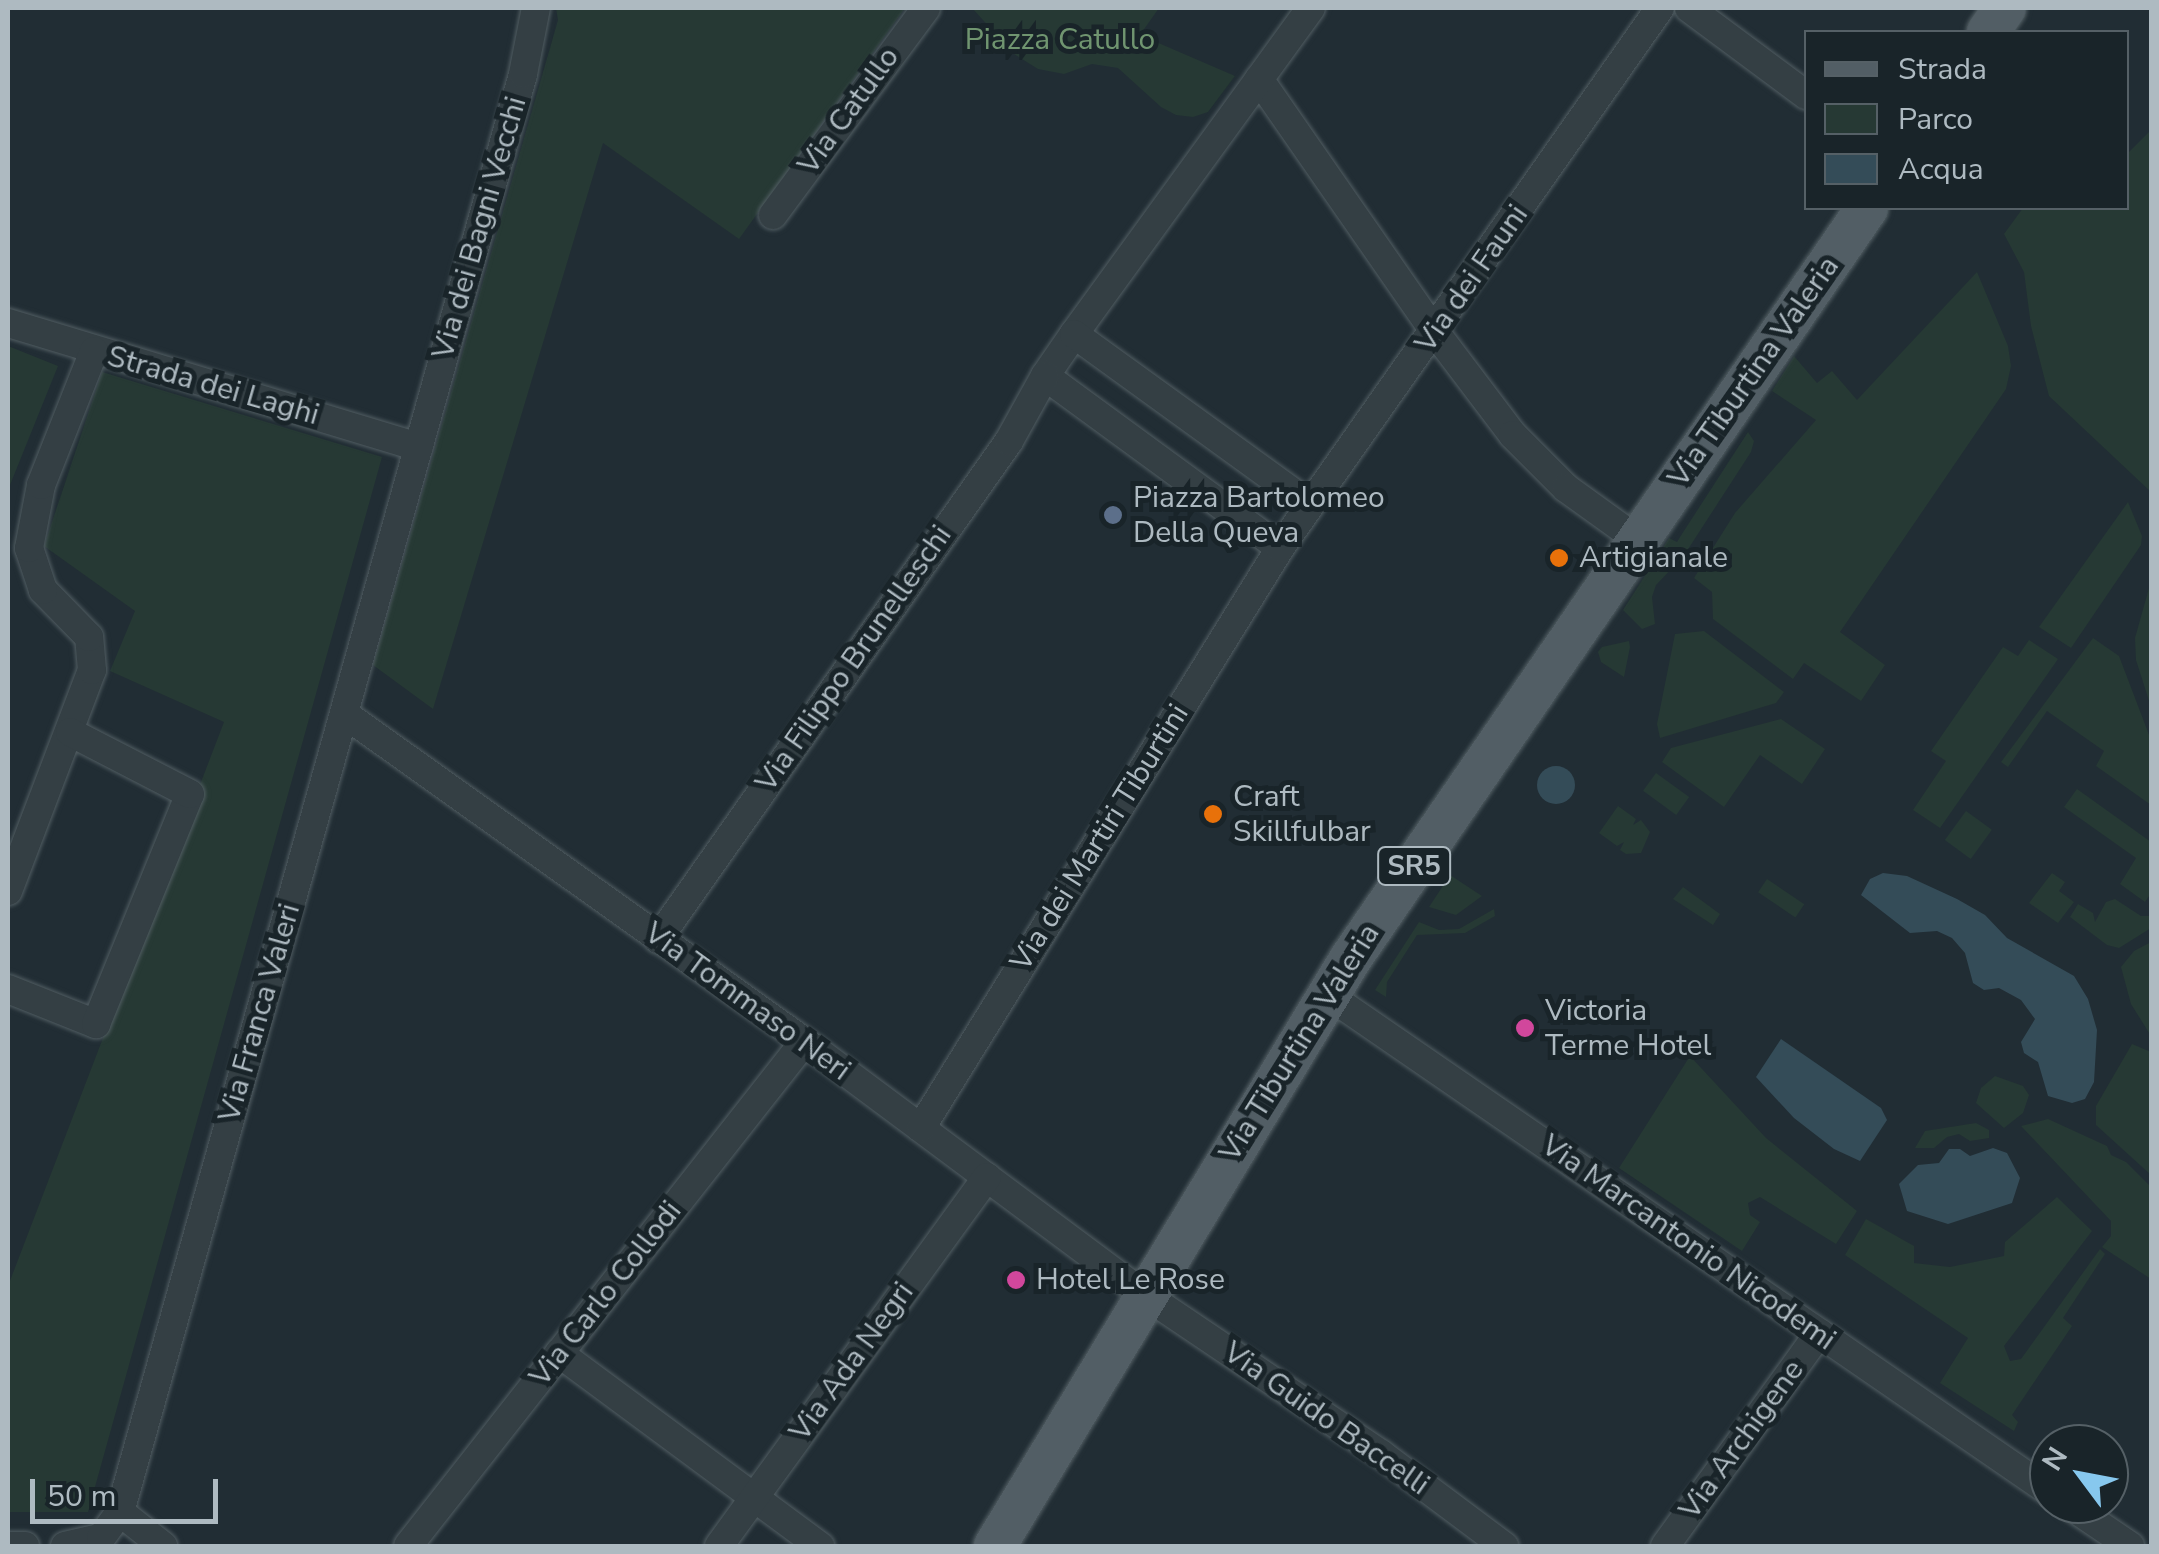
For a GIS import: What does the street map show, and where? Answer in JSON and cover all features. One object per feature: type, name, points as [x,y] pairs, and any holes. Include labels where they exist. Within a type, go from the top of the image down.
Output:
[{"type":"main road","points":[[1989,30],[2005,8]]},
{"type":"main road","name":"Via Tiburtina Valeria","points":[[995,1546],[1328,994],[1866,210]]},
{"type":"street","name":"Via dei Bagni Vecchi","points":[[420,447],[523,74],[536,8]]},
{"type":"street","name":"Via Catullo","points":[[773,215],[926,8]]},
{"type":"street","points":[[1280,548],[1045,376],[1311,8]]},
{"type":"street","name":"Via dei Fauni","points":[[1280,548],[1660,8]]},
{"type":"street","points":[[1689,8],[1804,94]]},
{"type":"street","points":[[1259,78],[1435,332],[1514,435],[1552,476],[1638,540]]},
{"type":"street","name":"Strada dei Laghi","points":[[8,323],[420,447]]},
{"type":"street","points":[[1074,334],[1310,505]]},
{"type":"street","points":[[8,890],[92,670],[92,646],[82,628],[50,600],[36,579],[30,535],[41,485],[94,352]]},
{"type":"street","name":"Via Filippo Brunelleschi","points":[[658,939],[1009,441],[1045,376]]},
{"type":"street","name":"Via Franca Valeri","points":[[120,1512],[420,447]]},
{"type":"street","name":"Via dei Martiri Tiburtini","points":[[921,1128],[1280,548]]},
{"type":"street","name":"Via Tommaso Neri","points":[[346,715],[804,1042],[1145,1295]]},
{"type":"street","points":[[8,989],[96,1024],[190,794],[70,732]]},
{"type":"street","name":"Via Marcantonio Nicodemi","points":[[1328,994],[2029,1477]]},
{"type":"street","name":"Via Carlo Collodi","points":[[408,1546],[804,1042]]},
{"type":"street","name":"Via Ada Negri","points":[[719,1546],[987,1178]]},
{"type":"street","name":"Via Guido Baccelli","points":[[1145,1295],[1381,1454],[1504,1546]]},
{"type":"street","name":"Via Archigene","points":[[1665,1546],[1819,1333]]},
{"type":"street","points":[[559,1354],[820,1546]]},
{"type":"street","points":[[65,1546],[101,1538],[120,1512],[163,1546]]},
{"type":"street","points":[[2098,1524],[2130,1546]]},
{"type":"street","points":[[8,1546],[25,1546]]},
{"type":"green space","points":[[556,8],[905,8],[739,239],[603,143],[433,709],[373,665],[558,20]]},
{"type":"green space","name":"Piazza Catullo","points":[[972,8],[1159,8],[1140,35],[1235,76],[1208,112],[1193,117],[1176,115],[1161,107],[1118,68],[1092,64],[1064,74],[1038,69],[1014,54]]},
{"type":"green space","points":[[2151,130],[2151,492],[2049,396],[2031,326],[2024,272],[2004,234],[2022,210],[2129,210],[2129,152]]},
{"type":"green space","points":[[1977,272],[2008,346],[2011,366],[2006,389],[1840,632],[1885,665],[1861,701],[1804,663],[1793,679],[1713,619],[1712,592],[1694,578],[1735,513],[1816,420],[1772,391],[1794,356],[1817,383],[1832,371],[1857,400]]},
{"type":"green space","points":[[8,346],[58,366],[8,490]]},
{"type":"green space","points":[[102,372],[382,457],[88,1512],[8,1512],[8,1286],[224,722],[110,671],[135,611],[44,546]]},
{"type":"green space","points":[[1748,432],[1754,441],[1751,452],[1683,557],[1656,585],[1652,597],[1655,624],[1642,629],[1623,610],[1669,538],[1677,542]]},
{"type":"green space","points":[[2128,502],[2142,536],[2141,545],[2071,648],[2039,627]]},
{"type":"green space","points":[[2151,581],[2151,707],[2136,660],[2135,638]]},
{"type":"green space","points":[[1704,631],[1784,692],[1776,703],[1660,738],[1657,724],[1675,634]]},
{"type":"green space","points":[[2093,638],[2119,656],[2151,740],[2151,805],[2096,766],[2104,751],[2047,711],[2008,767],[2001,762]]},
{"type":"green space","points":[[2029,640],[2058,659],[1940,828],[1913,810],[1946,761],[1931,751],[2003,647],[2018,656]]},
{"type":"green space","points":[[1629,641],[1624,677],[1601,662],[1598,652],[1602,647]]},
{"type":"green space","points":[[1781,719],[1825,749],[1802,784],[1760,755],[1724,807],[1662,762],[1671,748]]},
{"type":"green space","points":[[1656,773],[1689,797],[1676,815],[1643,791]]},
{"type":"green space","points":[[2077,789],[2151,842],[2151,893],[2145,902],[2120,884],[2136,858],[2064,807]]},
{"type":"green space","points":[[1618,806],[1636,819],[1633,825],[1641,820],[1650,832],[1641,853],[1626,854],[1620,850],[1624,842],[1617,846],[1599,833]]},
{"type":"green space","points":[[1966,811],[1992,830],[1971,859],[1945,840]]},
{"type":"green space","points":[[2052,873],[2065,882],[2059,891],[2074,902],[2058,923],[2029,903]]},
{"type":"green space","points":[[1450,875],[1482,896],[1456,915],[1429,907]]},
{"type":"green space","points":[[1767,879],[1804,904],[1795,917],[1758,892]]},
{"type":"green space","points":[[1683,887],[1720,914],[1713,925],[1673,899]]},
{"type":"green space","points":[[2115,899],[2141,916],[2151,916],[2151,928],[2119,948],[2107,945],[2070,917],[2078,904],[2093,913],[2095,922],[2106,902]]},
{"type":"green space","points":[[1494,909],[1495,916],[1465,933],[1417,935],[1387,982],[1386,997],[1375,990],[1419,922],[1439,930],[1459,929]]},
{"type":"green space","points":[[2152,942],[2151,1036],[2131,1004],[2121,967],[2134,951]]},
{"type":"green space","points":[[2132,1044],[2151,1052],[2151,1175],[2096,1125],[2096,1106]]},
{"type":"green space","points":[[1690,1056],[1766,1138],[1857,1211],[1836,1244],[1760,1197],[1748,1203],[1750,1215],[1760,1222],[1742,1251],[1619,1168]]},
{"type":"green space","points":[[1995,1076],[2023,1086],[2029,1095],[2023,1113],[2004,1128],[1976,1103],[1981,1088]]},
{"type":"green space","points":[[2048,1119],[2107,1146],[2111,1155],[2126,1162],[2151,1187],[2151,1279],[2102,1247],[2111,1236],[2111,1221],[2021,1126]]},
{"type":"green space","points":[[1976,1123],[1989,1130],[1989,1138],[1970,1141],[1959,1134],[1947,1137],[1934,1148],[1915,1148],[1925,1131]]},
{"type":"green space","points":[[2057,1197],[2092,1231],[2004,1346],[2010,1361],[2021,1359],[2100,1249],[2105,1254],[2063,1318],[2072,1326],[2012,1415],[2018,1422],[2014,1431],[1940,1383],[1968,1338],[1845,1255],[1866,1219],[1914,1246],[1914,1263],[1950,1267],[2004,1256],[2005,1242]]},
{"type":"water","points":[[1556,766],[1569,772],[1575,785],[1569,798],[1556,804],[1543,798],[1537,785],[1543,772]]},
{"type":"water","points":[[1883,873],[1907,876],[1957,899],[1985,915],[2007,938],[2074,976],[2088,999],[2097,1030],[2094,1082],[2085,1099],[2072,1103],[2048,1096],[2038,1062],[2024,1053],[2021,1042],[2035,1019],[2021,1000],[1999,988],[1984,990],[1973,983],[1965,953],[1952,938],[1937,931],[1910,933],[1861,895],[1870,879]]},
{"type":"water","points":[[1781,1039],[1881,1108],[1887,1120],[1860,1161],[1834,1149],[1794,1118],[1756,1077]]},
{"type":"water","points":[[1993,1148],[2007,1153],[2020,1178],[2012,1203],[1948,1224],[1907,1211],[1899,1184],[1918,1165],[1939,1163],[1949,1149],[1960,1149],[1970,1156]]},
{"type":"place","name":"Piazza Bartolomeo Della Queva","points":[[1113,515]]},
{"type":"place","name":"Artigianale","points":[[1559,558]]},
{"type":"place","name":"Craft Skillfulbar","points":[[1213,814]]},
{"type":"place","name":"Victoria Terme Hotel","points":[[1525,1028]]},
{"type":"place","name":"Hotel Le Rose","points":[[1016,1280]]}]
